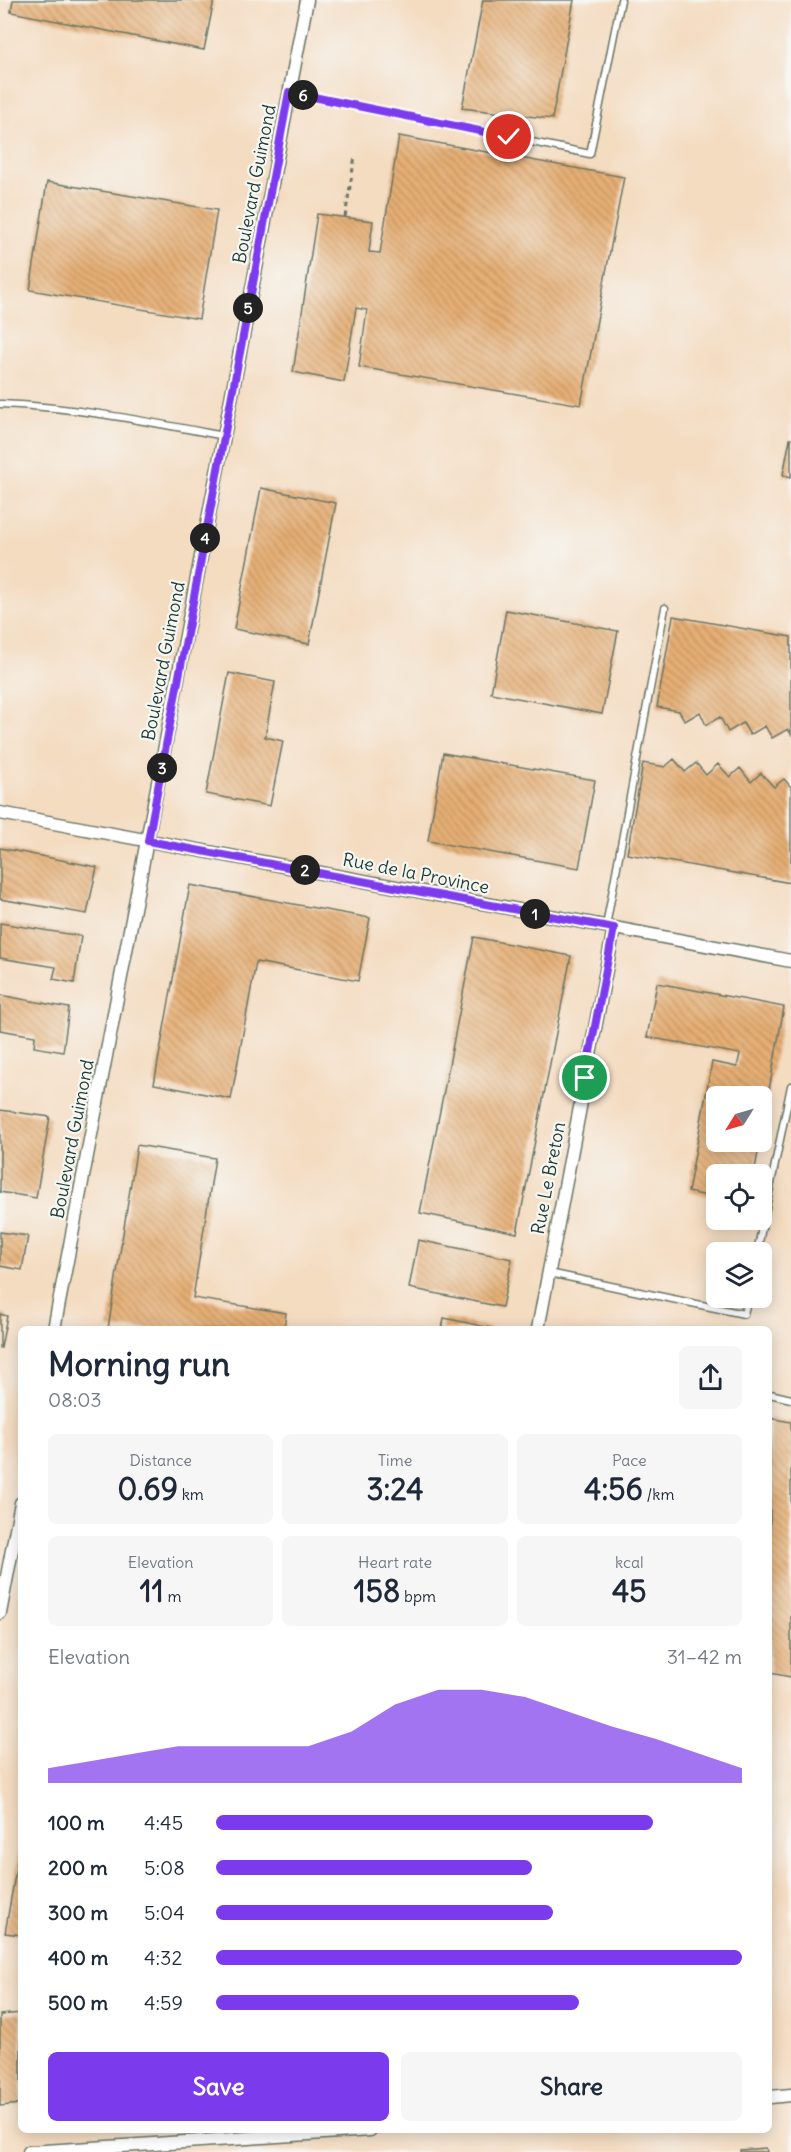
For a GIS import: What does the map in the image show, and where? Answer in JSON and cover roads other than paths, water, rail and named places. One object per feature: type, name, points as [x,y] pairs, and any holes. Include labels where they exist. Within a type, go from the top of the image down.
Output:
[{"type":"street","name":"Boulevard Guimond","points":[[55,1326],[307,0]]},
{"type":"street","name":"Rue de la Province","points":[[0,813],[791,961]]},
{"type":"street","name":"Rue Le Breton","points":[[539,1326],[610,928]]},
{"type":"street","points":[[0,1613],[18,1519]]},
{"type":"street","points":[[772,2097],[791,2096]]},
{"type":"street","points":[[29,2152],[324,2133]]},
{"type":"lane","points":[[289,92],[590,153],[621,0]]},
{"type":"lane","points":[[0,404],[44,406],[123,417],[224,436]]},
{"type":"lane","points":[[610,928],[664,608]]},
{"type":"lane","points":[[759,1242],[791,1086]]},
{"type":"lane","points":[[548,1273],[706,1306]]},
{"type":"lane","points":[[715,1308],[744,1314],[746,1308]]},
{"type":"lane","points":[[772,1394],[791,1399]]}]
